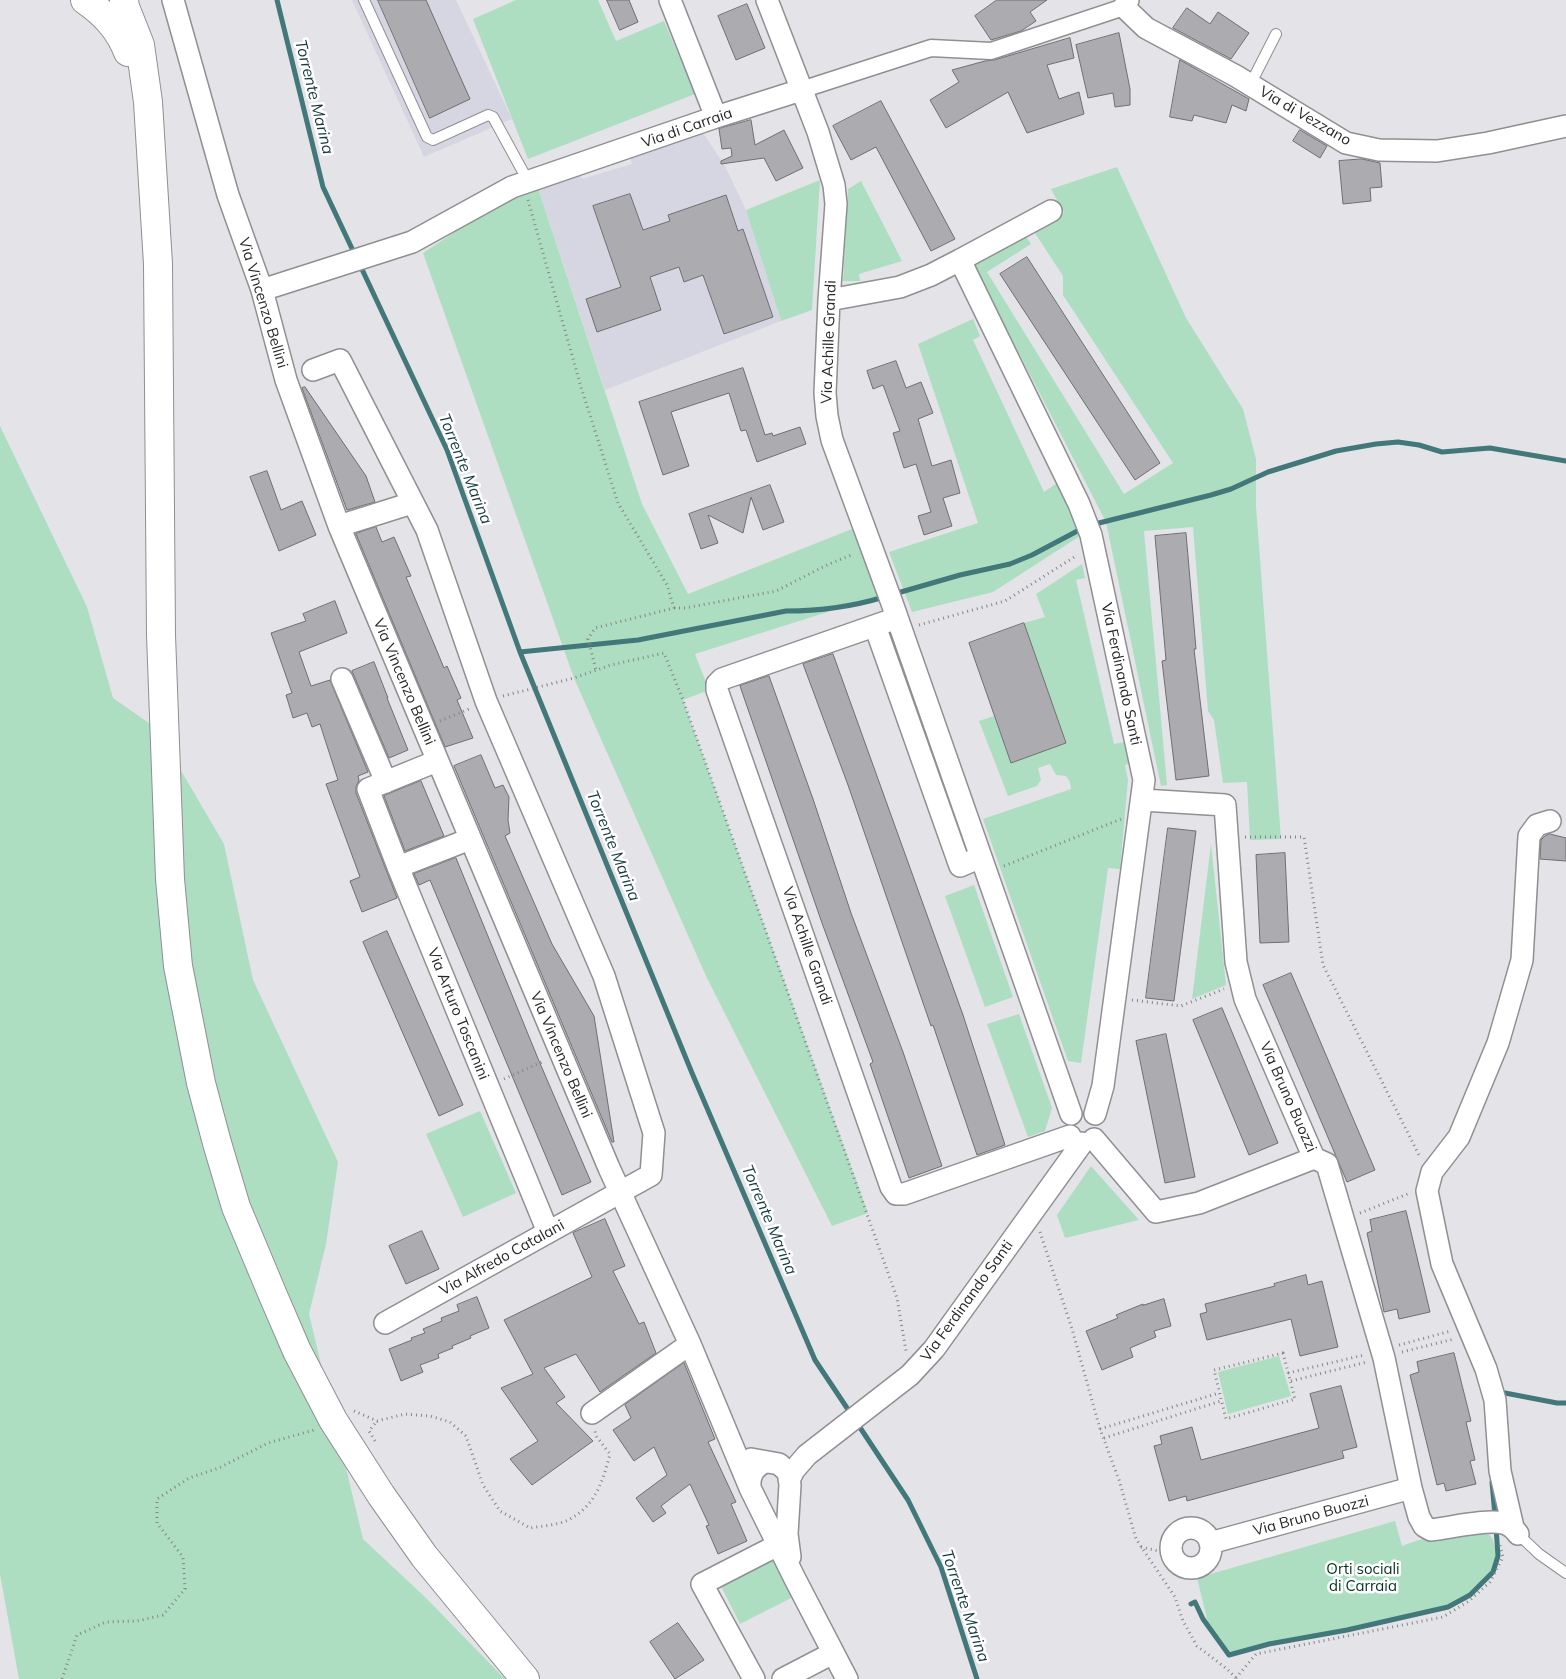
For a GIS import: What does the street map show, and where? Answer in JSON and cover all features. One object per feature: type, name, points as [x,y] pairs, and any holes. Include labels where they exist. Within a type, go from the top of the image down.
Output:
[{"type":"main road","points":[[85,0],[114,25],[124,40],[148,102]]},
{"type":"main road","points":[[124,0],[125,8],[140,45],[148,102],[158,264],[161,636],[170,878],[178,966],[201,1083],[236,1207],[297,1351],[341,1415],[381,1495],[424,1556],[525,1679]]},
{"type":"street","name":"Via Vincenzo Bellini","points":[[173,0],[228,195],[262,290],[286,380],[338,526],[619,1193],[690,1344],[751,1491],[847,1679]]},
{"type":"street","points":[[670,0],[716,117]]},
{"type":"street","name":"Via Achille Grandi","points":[[767,0],[818,132],[834,185],[836,204],[825,393],[826,416],[832,440],[897,617],[1071,1114]]},
{"type":"street","name":"Via di Carraia","points":[[262,290],[412,242],[488,200],[526,182],[716,117],[930,48],[990,51],[1126,4]]},
{"type":"street","name":"Via di Vezzano","points":[[1126,4],[1146,28],[1250,84],[1346,143],[1379,150],[1437,151],[1488,143],[1566,126]]},
{"type":"street","points":[[829,300],[900,287],[931,275],[1051,211]]},
{"type":"street","name":"Via Ferdinando Santi","points":[[781,1472],[808,1454],[910,1375],[934,1349],[1082,1139],[1098,1135],[1100,1124],[1095,1114],[1103,1086],[1144,780],[1092,540],[1079,504],[960,260]]},
{"type":"street","points":[[313,370],[340,360],[427,530],[488,700]]},
{"type":"street","points":[[338,526],[412,503]]},
{"type":"street","name":"Via Achille Grandi","points":[[897,617],[722,679],[717,684],[891,1187],[896,1194],[904,1194],[1082,1139]]},
{"type":"street","points":[[875,626],[960,866],[981,857]]},
{"type":"street","points":[[342,679],[386,782],[437,761]]},
{"type":"street","name":"Via Alfredo Catalani","points":[[385,1323],[651,1175],[654,1133],[604,976],[488,700]]},
{"type":"street","name":"Via Arturo Toscanini","points":[[386,782],[368,789],[398,867],[548,1232]]},
{"type":"street","name":"Via Bruno Buozzi","points":[[1141,806],[1225,805],[1236,962],[1245,999],[1314,1158],[1327,1164],[1338,1195],[1343,1220],[1384,1358],[1411,1488],[1419,1517],[1424,1526],[1431,1530],[1508,1528]]},
{"type":"street","points":[[1508,1528],[1500,1471],[1496,1400],[1486,1369],[1442,1264],[1428,1184],[1438,1163],[1459,1137],[1498,1043],[1522,960],[1529,836],[1537,825],[1550,821]]},
{"type":"street","points":[[398,867],[470,839]]},
{"type":"street","points":[[1095,1114],[1091,1110],[1081,1109],[1071,1114],[1066,1127],[1082,1139],[1156,1212],[1200,1203],[1314,1158]]},
{"type":"street","points":[[592,1413],[690,1344]]},
{"type":"street","name":"Via Vincenzo Bellini","points":[[730,1441],[743,1455],[781,1472],[787,1534],[795,1580]]},
{"type":"street","points":[[754,1469],[781,1472],[785,1496],[775,1502],[762,1501],[751,1491],[751,1475],[754,1469]]},
{"type":"street","name":"Via Bruno Buozzi","points":[[1210,1543],[1411,1488]]},
{"type":"street","points":[[1186,1528],[1203,1532],[1210,1543],[1208,1556],[1205,1562],[1199,1566],[1186,1567],[1175,1560],[1172,1554],[1172,1541],[1175,1536],[1186,1528]]},
{"type":"street","points":[[754,1679],[702,1584],[778,1545]]},
{"type":"street","points":[[783,1679],[833,1652]]},
{"type":"lane","points":[[364,0],[427,138],[433,140],[488,115],[494,117],[526,182]]},
{"type":"lane","points":[[1250,84],[1276,34]]},
{"type":"lane","points":[[1508,1528],[1539,1554],[1566,1573]]},
{"type":"path","points":[[526,182],[580,387],[618,503],[667,585],[674,608]]},
{"type":"path","points":[[897,617],[1005,601],[1092,540]]},
{"type":"path","points":[[596,670],[588,639],[594,628],[674,608],[685,608],[776,592],[829,564],[871,547]]},
{"type":"path","points":[[424,729],[488,700],[574,678],[611,665],[664,654],[683,700],[897,1298],[910,1375]]},
{"type":"path","points":[[1005,874],[1002,866],[1141,806]]},
{"type":"path","points":[[1227,836],[1304,837],[1324,965],[1428,1184],[1343,1220]]},
{"type":"path","points":[[1115,999],[1181,1006],[1241,982]]},
{"type":"path","points":[[488,1086],[561,1054]]},
{"type":"path","points":[[1033,1210],[1072,1329],[1100,1429],[1136,1539],[1175,1597],[1183,1622],[1197,1646],[1236,1678],[1256,1654],[1443,1617],[1469,1601],[1490,1582],[1503,1557],[1508,1528]]},
{"type":"path","points":[[1290,1381],[1472,1335]]},
{"type":"path","points":[[1283,1353],[1290,1381],[1295,1399],[1226,1419],[1214,1370],[1283,1353]]},
{"type":"path","points":[[1100,1429],[1219,1393]]},
{"type":"path","points":[[1104,1438],[1221,1401]]},
{"type":"path","points":[[62,1679],[77,1635],[106,1622],[136,1621],[163,1615],[185,1589],[183,1557],[157,1522],[157,1498],[189,1478],[219,1468],[268,1443],[315,1429],[341,1415],[377,1420],[406,1414],[430,1416],[450,1422],[466,1436],[483,1484],[500,1511],[530,1528],[568,1520],[590,1504],[603,1482],[610,1454],[596,1436],[592,1413]]},
{"type":"path","points":[[1141,1547],[1172,1554]]},
{"type":"shaded area","points":[[352,0],[456,0],[512,119],[424,157]]},
{"type":"shaded area","points":[[701,130],[725,166],[746,210],[781,321],[605,390],[538,187],[578,171],[582,179],[632,164],[629,154]]},
{"type":"green space","points":[[516,0],[598,0],[616,41],[664,21],[695,94],[528,159],[473,19]]},
{"type":"green space","points":[[1117,167],[1186,318],[1243,409],[1256,459],[1256,506],[1281,839],[1250,840],[1247,782],[1223,783],[1214,720],[1208,711],[1193,527],[1144,531],[1167,785],[1161,786],[1106,522],[973,264],[1025,235],[1031,244],[987,272],[1124,494],[1173,463],[1063,295],[1063,276],[1035,233],[1064,213],[1051,189]]},
{"type":"green space","points":[[535,179],[642,504],[688,594],[852,529],[878,596],[695,654],[709,690],[683,700],[868,1213],[832,1226],[706,976],[574,678],[423,253]]},
{"type":"green space","points":[[820,180],[812,310],[781,321],[746,210]]},
{"type":"green space","points":[[861,181],[902,261],[859,274],[860,281],[843,281],[848,189]]},
{"type":"green space","points":[[973,319],[980,336],[973,340],[1044,492],[1057,483],[1080,536],[993,592],[912,612],[889,552],[978,523],[918,344]]},
{"type":"green space","points":[[0,426],[87,607],[113,698],[156,728],[224,844],[253,980],[338,1162],[326,1244],[309,1314],[363,1539],[425,1597],[505,1679],[19,1679],[0,1574]]},
{"type":"green space","points":[[1082,564],[1085,578],[1076,580],[1114,744],[1125,742],[1130,763],[1125,765],[1128,780],[1120,869],[1108,868],[1081,1063],[1068,1061],[983,819],[1071,789],[1070,782],[1066,776],[1056,775],[1050,764],[1038,768],[1041,780],[1037,786],[1008,796],[979,721],[994,716],[1011,763],[1066,743],[1024,623],[1045,617],[1036,594]]},
{"type":"green space","points":[[1211,844],[1226,985],[1192,999]]},
{"type":"green space","points":[[974,885],[1013,997],[985,1007],[945,896]]},
{"type":"green space","points":[[1019,1014],[1052,1108],[1045,1131],[1028,1137],[987,1024]]},
{"type":"green space","points":[[480,1111],[516,1193],[463,1217],[426,1134]]},
{"type":"green space","points":[[1091,1166],[1139,1220],[1065,1238],[1057,1215]]},
{"type":"green space","points":[[1279,1356],[1291,1396],[1228,1414],[1218,1372]]},
{"type":"green space","name":"Orti sociali di Carraia","points":[[1395,1521],[1402,1546],[1443,1534],[1486,1531],[1492,1538],[1497,1553],[1493,1570],[1479,1588],[1447,1607],[1229,1652],[1208,1623],[1197,1578]]},
{"type":"green space","points":[[775,1556],[795,1596],[740,1624],[720,1584]]},
{"type":"building","points":[[378,0],[426,0],[470,99],[430,118]]},
{"type":"building","points":[[607,0],[629,0],[638,22],[620,30]]},
{"type":"building","points":[[997,0],[1047,0],[1030,12],[1036,21],[1021,31],[991,40],[975,16]]},
{"type":"building","points":[[747,4],[765,48],[736,60],[718,16]]},
{"type":"building","points":[[1187,8],[1210,24],[1218,12],[1249,33],[1231,59],[1173,28]]},
{"type":"building","points":[[1119,33],[1130,89],[1130,105],[1115,107],[1113,93],[1088,98],[1076,45]]},
{"type":"building","points":[[1070,38],[1074,58],[1047,65],[1059,99],[1079,92],[1084,114],[1027,133],[1008,92],[946,128],[930,100],[959,82],[952,70]]},
{"type":"building","points":[[1180,60],[1249,99],[1246,111],[1232,105],[1226,123],[1194,115],[1192,121],[1170,117]]},
{"type":"building","points":[[881,101],[955,239],[931,251],[876,147],[851,160],[833,126]]},
{"type":"building","points":[[751,120],[755,145],[784,130],[803,168],[776,181],[764,158],[721,164],[721,161],[732,156],[731,148],[722,149],[719,129]]},
{"type":"building","points":[[1300,130],[1327,146],[1320,158],[1293,141]]},
{"type":"building","points":[[1362,159],[1380,163],[1382,187],[1370,188],[1371,201],[1343,204],[1339,161]]},
{"type":"building","points":[[630,194],[643,230],[670,221],[668,215],[726,195],[738,231],[743,229],[773,317],[724,334],[703,275],[684,282],[679,267],[650,277],[661,310],[597,332],[586,299],[621,287],[593,206]]},
{"type":"building","points":[[1027,257],[1160,463],[1135,480],[1000,274]]},
{"type":"building","points":[[896,361],[906,388],[921,382],[933,413],[918,419],[932,466],[951,460],[960,493],[943,498],[952,526],[924,535],[918,516],[931,512],[916,464],[904,468],[893,433],[900,431],[883,385],[873,389],[867,371]]},
{"type":"building","points":[[743,368],[765,435],[772,433],[773,436],[800,427],[806,444],[757,462],[746,430],[741,431],[729,393],[671,412],[689,466],[663,475],[639,402]]},
{"type":"building","points":[[305,387],[366,476],[375,502],[347,510],[302,388]]},
{"type":"building","points":[[267,471],[281,510],[302,501],[316,535],[279,551],[250,477]]},
{"type":"building","points":[[770,485],[784,522],[763,530],[751,497],[743,533],[708,515],[718,543],[701,549],[689,514]]},
{"type":"building","points":[[376,527],[382,542],[394,537],[411,576],[406,577],[444,668],[447,666],[461,698],[457,700],[473,738],[445,747],[356,534]]},
{"type":"building","points":[[1186,533],[1196,649],[1194,649],[1209,776],[1176,780],[1162,661],[1166,660],[1155,536]]},
{"type":"building","points":[[335,601],[347,633],[299,652],[311,686],[330,680],[368,772],[358,776],[356,793],[397,898],[362,912],[350,881],[360,877],[326,784],[338,780],[320,724],[312,727],[307,713],[293,718],[286,695],[292,693],[271,633],[306,621],[303,614]]},
{"type":"building","points":[[1024,623],[1066,743],[1011,763],[969,643]]},
{"type":"building","points":[[833,654],[963,1015],[1005,1145],[977,1155],[848,785],[803,664]]},
{"type":"building","points":[[374,662],[408,750],[389,758],[352,671]]},
{"type":"building","points":[[769,676],[851,913],[903,1052],[942,1166],[909,1178],[870,1064],[873,1062],[822,923],[740,686]]},
{"type":"building","points":[[481,755],[495,788],[503,785],[509,797],[508,820],[510,833],[505,836],[552,944],[594,1016],[614,1142],[612,1142],[454,766]]},
{"type":"building","points":[[421,781],[444,836],[405,851],[384,796]]},
{"type":"building","points":[[1168,828],[1196,831],[1174,1001],[1146,998]]},
{"type":"building","points":[[1550,834],[1566,838],[1566,861],[1540,859],[1541,840]]},
{"type":"building","points":[[1285,853],[1289,942],[1260,943],[1256,855]]},
{"type":"building","points":[[456,858],[591,1182],[562,1195],[430,880],[419,885],[414,874]]},
{"type":"building","points":[[387,931],[463,1105],[439,1116],[363,942]]},
{"type":"building","points":[[1291,973],[1375,1170],[1347,1182],[1263,985]]},
{"type":"building","points":[[1222,1008],[1278,1143],[1249,1155],[1193,1020]]},
{"type":"building","points":[[1166,1034],[1195,1177],[1165,1183],[1136,1041]]},
{"type":"building","points":[[1406,1211],[1430,1312],[1399,1319],[1397,1309],[1384,1312],[1367,1233],[1372,1231],[1370,1220]]},
{"type":"building","points":[[605,1219],[625,1266],[613,1271],[639,1324],[644,1322],[656,1353],[600,1392],[576,1354],[544,1368],[565,1397],[556,1403],[593,1441],[532,1485],[510,1459],[538,1441],[501,1388],[533,1374],[504,1320],[592,1277],[573,1233]]},
{"type":"building","points":[[422,1231],[439,1269],[406,1284],[389,1246]]},
{"type":"building","points":[[1306,1275],[1308,1285],[1322,1281],[1338,1347],[1300,1356],[1291,1319],[1207,1340],[1200,1314],[1207,1312],[1205,1304],[1275,1286],[1274,1284]]},
{"type":"building","points":[[477,1297],[489,1328],[470,1336],[471,1338],[438,1354],[439,1358],[420,1365],[423,1372],[401,1381],[389,1349],[425,1333],[423,1329],[442,1321],[441,1318],[459,1311],[457,1305]]},
{"type":"building","points":[[1164,1299],[1171,1326],[1154,1331],[1156,1337],[1130,1348],[1133,1357],[1102,1370],[1086,1331],[1118,1318],[1116,1315],[1143,1304]]},
{"type":"building","points":[[1454,1353],[1471,1421],[1466,1422],[1475,1460],[1470,1461],[1476,1484],[1446,1491],[1444,1483],[1437,1485],[1410,1375],[1419,1372],[1417,1362]]},
{"type":"building","points":[[684,1363],[715,1439],[708,1442],[736,1502],[731,1504],[747,1541],[718,1554],[706,1526],[709,1525],[690,1484],[661,1506],[666,1513],[653,1522],[636,1498],[667,1475],[654,1447],[634,1461],[613,1430],[631,1418],[625,1405]]},
{"type":"building","points":[[1341,1386],[1357,1447],[1342,1451],[1344,1458],[1187,1501],[1186,1496],[1169,1501],[1154,1446],[1162,1444],[1160,1436],[1192,1427],[1201,1460],[1319,1428],[1310,1394]]},
{"type":"building","points":[[678,1623],[704,1660],[675,1679],[650,1642]]},
{"type":"waterway","name":"Torrente Marina","points":[[277,0],[323,187],[355,255]]},
{"type":"waterway","name":"Torrente Marina","points":[[360,265],[447,450],[520,652],[692,1073],[815,1360],[851,1414]]},
{"type":"waterway","points":[[1091,525],[1231,489],[1268,472],[1336,451],[1376,444],[1398,442],[1419,445],[1442,452],[1490,448],[1566,461]]},
{"type":"waterway","points":[[894,594],[960,575],[1010,564],[1032,555],[1083,528]]},
{"type":"waterway","points":[[520,652],[638,640],[786,611],[835,608],[884,597]]},
{"type":"waterway","points":[[1500,1394],[1505,1393],[1566,1403]]},
{"type":"waterway","name":"Torrente Marina","points":[[857,1423],[908,1500],[941,1567],[977,1679]]},
{"type":"waterway","points":[[1492,1482],[1495,1516]]},
{"type":"waterway","points":[[1191,1604],[1195,1602],[1203,1619],[1229,1655],[1269,1644],[1347,1630],[1448,1607],[1470,1595],[1493,1572],[1498,1556],[1496,1527]]}]
